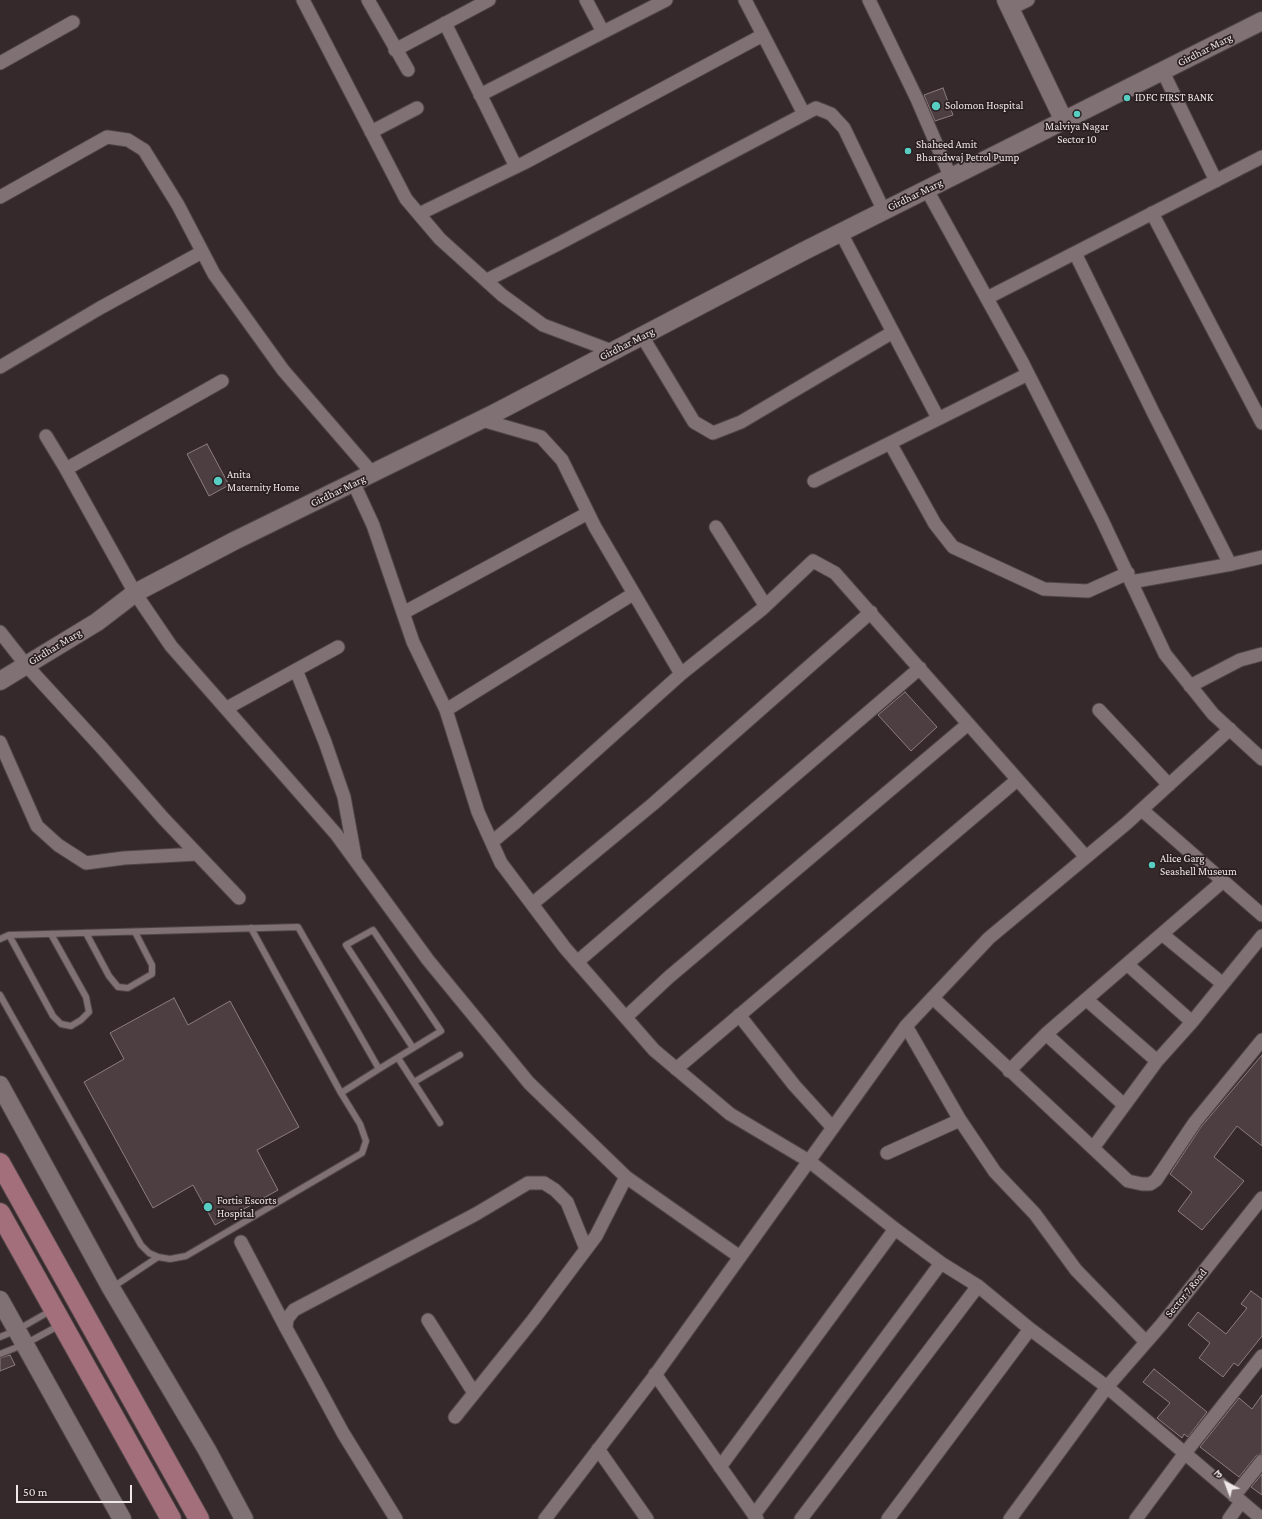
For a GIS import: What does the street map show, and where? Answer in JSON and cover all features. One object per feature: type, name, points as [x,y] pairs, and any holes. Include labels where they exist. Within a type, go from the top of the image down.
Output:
[{"type":"main road","points":[[0,1163],[199,1519]]},
{"type":"main road","points":[[0,1213],[171,1519]]},
{"type":"street","points":[[304,0],[406,199],[440,239],[502,295],[543,325],[612,352]]},
{"type":"street","points":[[368,0],[395,50],[408,70]]},
{"type":"street","points":[[395,50],[489,0]]},
{"type":"street","points":[[586,0],[603,32]]},
{"type":"street","points":[[480,95],[666,0]]},
{"type":"street","points":[[745,0],[804,114]]},
{"type":"street","points":[[869,0],[917,99],[951,178]]},
{"type":"street","points":[[1028,0],[1008,4],[1064,121]]},
{"type":"street","name":"Girdhar Marg","points":[[0,681],[97,622],[135,594],[234,541],[354,484],[489,416],[841,233],[1163,72],[1262,20]]},
{"type":"street","points":[[0,63],[73,22]]},
{"type":"street","points":[[445,24],[516,167]]},
{"type":"street","points":[[419,214],[516,167],[617,115],[763,35]]},
{"type":"street","points":[[1163,72],[1216,181]]},
{"type":"street","points":[[371,132],[417,108]]},
{"type":"street","points":[[487,280],[816,108],[831,114],[844,128],[884,211]]},
{"type":"street","points":[[0,197],[107,137],[128,140],[144,150],[178,205],[214,274],[283,370],[373,474]]},
{"type":"street","points":[[987,298],[1262,156]]},
{"type":"street","points":[[927,190],[1028,374],[1166,654],[1213,714],[1262,759]]},
{"type":"street","points":[[1152,213],[1262,423]]},
{"type":"street","points":[[841,233],[938,418]]},
{"type":"street","points":[[0,367],[100,308],[202,252]]},
{"type":"street","points":[[1075,253],[1230,564]]},
{"type":"street","points":[[642,336],[694,422],[713,433],[741,422],[893,332]]},
{"type":"street","points":[[814,481],[1028,374]]},
{"type":"street","points":[[66,469],[222,381]]},
{"type":"street","points":[[489,416],[541,437],[562,460],[588,513],[633,594],[681,674]]},
{"type":"street","points":[[46,436],[66,469],[135,594],[171,646],[336,834],[428,960],[529,1083],[626,1177],[740,1257]]},
{"type":"street","points":[[890,443],[935,524],[953,547],[1044,589],[1088,591],[1129,578],[1230,564],[1262,557]]},
{"type":"street","points":[[354,484],[373,525],[413,642],[446,710],[478,812],[501,863],[577,962],[654,1050],[730,1114],[809,1161],[895,1229],[941,1263],[978,1286],[1030,1329],[1107,1387],[1262,1519]]},
{"type":"street","points":[[403,613],[588,513]]},
{"type":"street","points":[[716,527],[766,605]]},
{"type":"street","points":[[492,842],[681,674],[766,605],[813,561],[835,573],[871,612],[1086,857]]},
{"type":"street","points":[[446,710],[633,594]]},
{"type":"street","points":[[532,904],[653,804],[871,612]]},
{"type":"street","points":[[0,632],[26,665],[197,854],[239,898]]},
{"type":"street","points":[[227,708],[338,646]]},
{"type":"street","points":[[1190,686],[1240,660],[1262,654]]},
{"type":"street","points":[[577,962],[920,668]]},
{"type":"street","points":[[296,670],[325,742],[344,797],[356,861]]},
{"type":"street","points":[[1099,710],[1169,785]]},
{"type":"street","points":[[626,1017],[669,977],[968,724]]},
{"type":"street","points":[[545,1519],[655,1374],[906,1026],[989,938],[1142,810],[1230,730]]},
{"type":"street","points":[[0,742],[37,826],[58,845],[86,863],[124,858],[197,854]]},
{"type":"street","points":[[676,1069],[1017,780]]},
{"type":"street","points":[[1142,810],[1222,882],[1262,915]]},
{"type":"street","points":[[1009,1070],[1046,1034],[1128,965],[1222,882]]},
{"type":"street","points":[[1162,934],[1223,984]]},
{"type":"street","points":[[1093,1148],[1157,1061],[1192,1022],[1262,936]]},
{"type":"street","points":[[1128,965],[1192,1022]]},
{"type":"street","points":[[933,998],[1128,1181],[1150,1184],[1156,1180],[1195,1122],[1262,1040]]},
{"type":"street","points":[[1087,1000],[1157,1061]]},
{"type":"street","points":[[739,1016],[794,1085],[833,1128]]},
{"type":"street","points":[[906,1026],[960,1120],[995,1172],[1035,1214],[1076,1270],[1146,1342]]},
{"type":"street","points":[[1046,1034],[1124,1105]]},
{"type":"street","points":[[0,1085],[111,1288],[207,1450],[244,1519]]},
{"type":"street","points":[[887,1153],[960,1120]]},
{"type":"street","points":[[455,1417],[533,1320],[596,1236],[626,1177]]},
{"type":"street","points":[[286,1328],[287,1319],[294,1310],[476,1214],[528,1183],[544,1183],[555,1190],[567,1202],[586,1249]]},
{"type":"street","name":"Sector 7 Road","points":[[1010,1519],[1107,1387],[1146,1342],[1262,1198]]},
{"type":"street","points":[[720,1467],[895,1229]]},
{"type":"street","points":[[241,1242],[343,1433],[396,1519]]},
{"type":"street","points":[[655,1374],[756,1517],[941,1263]]},
{"type":"street","points":[[801,1519],[978,1286]]},
{"type":"street","points":[[0,1300],[122,1519]]},
{"type":"street","points":[[428,1320],[474,1393]]},
{"type":"street","points":[[888,1519],[1030,1329]]},
{"type":"street","points":[[1136,1519],[1185,1453],[1262,1356]]},
{"type":"street","points":[[598,1449],[647,1519]]},
{"type":"street","points":[[1229,1519],[1238,1499],[1262,1461]]},
{"type":"lane","points":[[0,939],[9,935],[298,927],[379,1069]]},
{"type":"lane","points":[[0,995],[141,1245],[148,1253],[158,1257],[170,1259],[186,1256],[362,1153],[366,1141],[362,1130],[251,928]]},
{"type":"lane","points":[[341,1093],[441,1031],[373,930],[346,945],[413,1048]]},
{"type":"lane","points":[[86,933],[113,982],[118,987],[128,988],[152,974],[152,965],[135,932]]},
{"type":"lane","points":[[9,935],[53,1016],[61,1024],[71,1026],[81,1020],[89,1012],[86,998],[51,934]]},
{"type":"lane","points":[[414,1082],[460,1055]]},
{"type":"lane","points":[[398,1058],[440,1123]]},
{"type":"lane","points":[[111,1288],[158,1257]]},
{"type":"lane","points":[[0,1354],[21,1337],[57,1317]]},
{"type":"lane","points":[[0,1337],[21,1337],[57,1317]]},
{"type":"building","points":[[943,88],[953,115],[935,121],[924,95]]},
{"type":"building","points":[[207,444],[229,485],[209,496],[187,454]]},
{"type":"building","points":[[905,692],[937,727],[911,751],[878,715]]},
{"type":"building","points":[[174,998],[188,1025],[230,1001],[299,1127],[257,1150],[278,1190],[215,1225],[193,1185],[153,1208],[84,1082],[124,1059],[110,1033]]},
{"type":"building","points":[[1262,1055],[1262,1146],[1237,1126],[1214,1157],[1244,1181],[1202,1230],[1178,1211],[1192,1192],[1170,1174],[1201,1127]]},
{"type":"building","points":[[1251,1291],[1262,1299],[1262,1336],[1238,1366],[1234,1363],[1223,1377],[1199,1358],[1210,1343],[1188,1325],[1198,1312],[1226,1334],[1247,1308],[1241,1304]]},
{"type":"building","points":[[10,1355],[15,1365],[0,1371],[0,1358]]},
{"type":"building","points":[[1154,1369],[1207,1412],[1188,1437],[1184,1434],[1182,1438],[1157,1418],[1170,1403],[1143,1382]]},
{"type":"building","points":[[1262,1395],[1262,1453],[1256,1456],[1239,1477],[1200,1447],[1239,1398],[1252,1409]]},
{"type":"building","points":[[1262,1474],[1262,1495],[1251,1487]]},
{"type":"place","name":"IDFC FIRST BANK","points":[[1127,98]]},
{"type":"place","name":"Solomon Hospital","points":[[936,106]]},
{"type":"place","name":"Malviya Nagar Sector 10","points":[[1077,114]]},
{"type":"place","name":"Shaheed Amit Bharadwaj Petrol Pump","points":[[908,151]]},
{"type":"place","name":"Anita Maternity Home","points":[[218,481]]},
{"type":"place","name":"Alice Garg Seashell Museum","points":[[1152,865]]},
{"type":"place","name":"Fortis Escorts Hospital","points":[[208,1207]]}]
